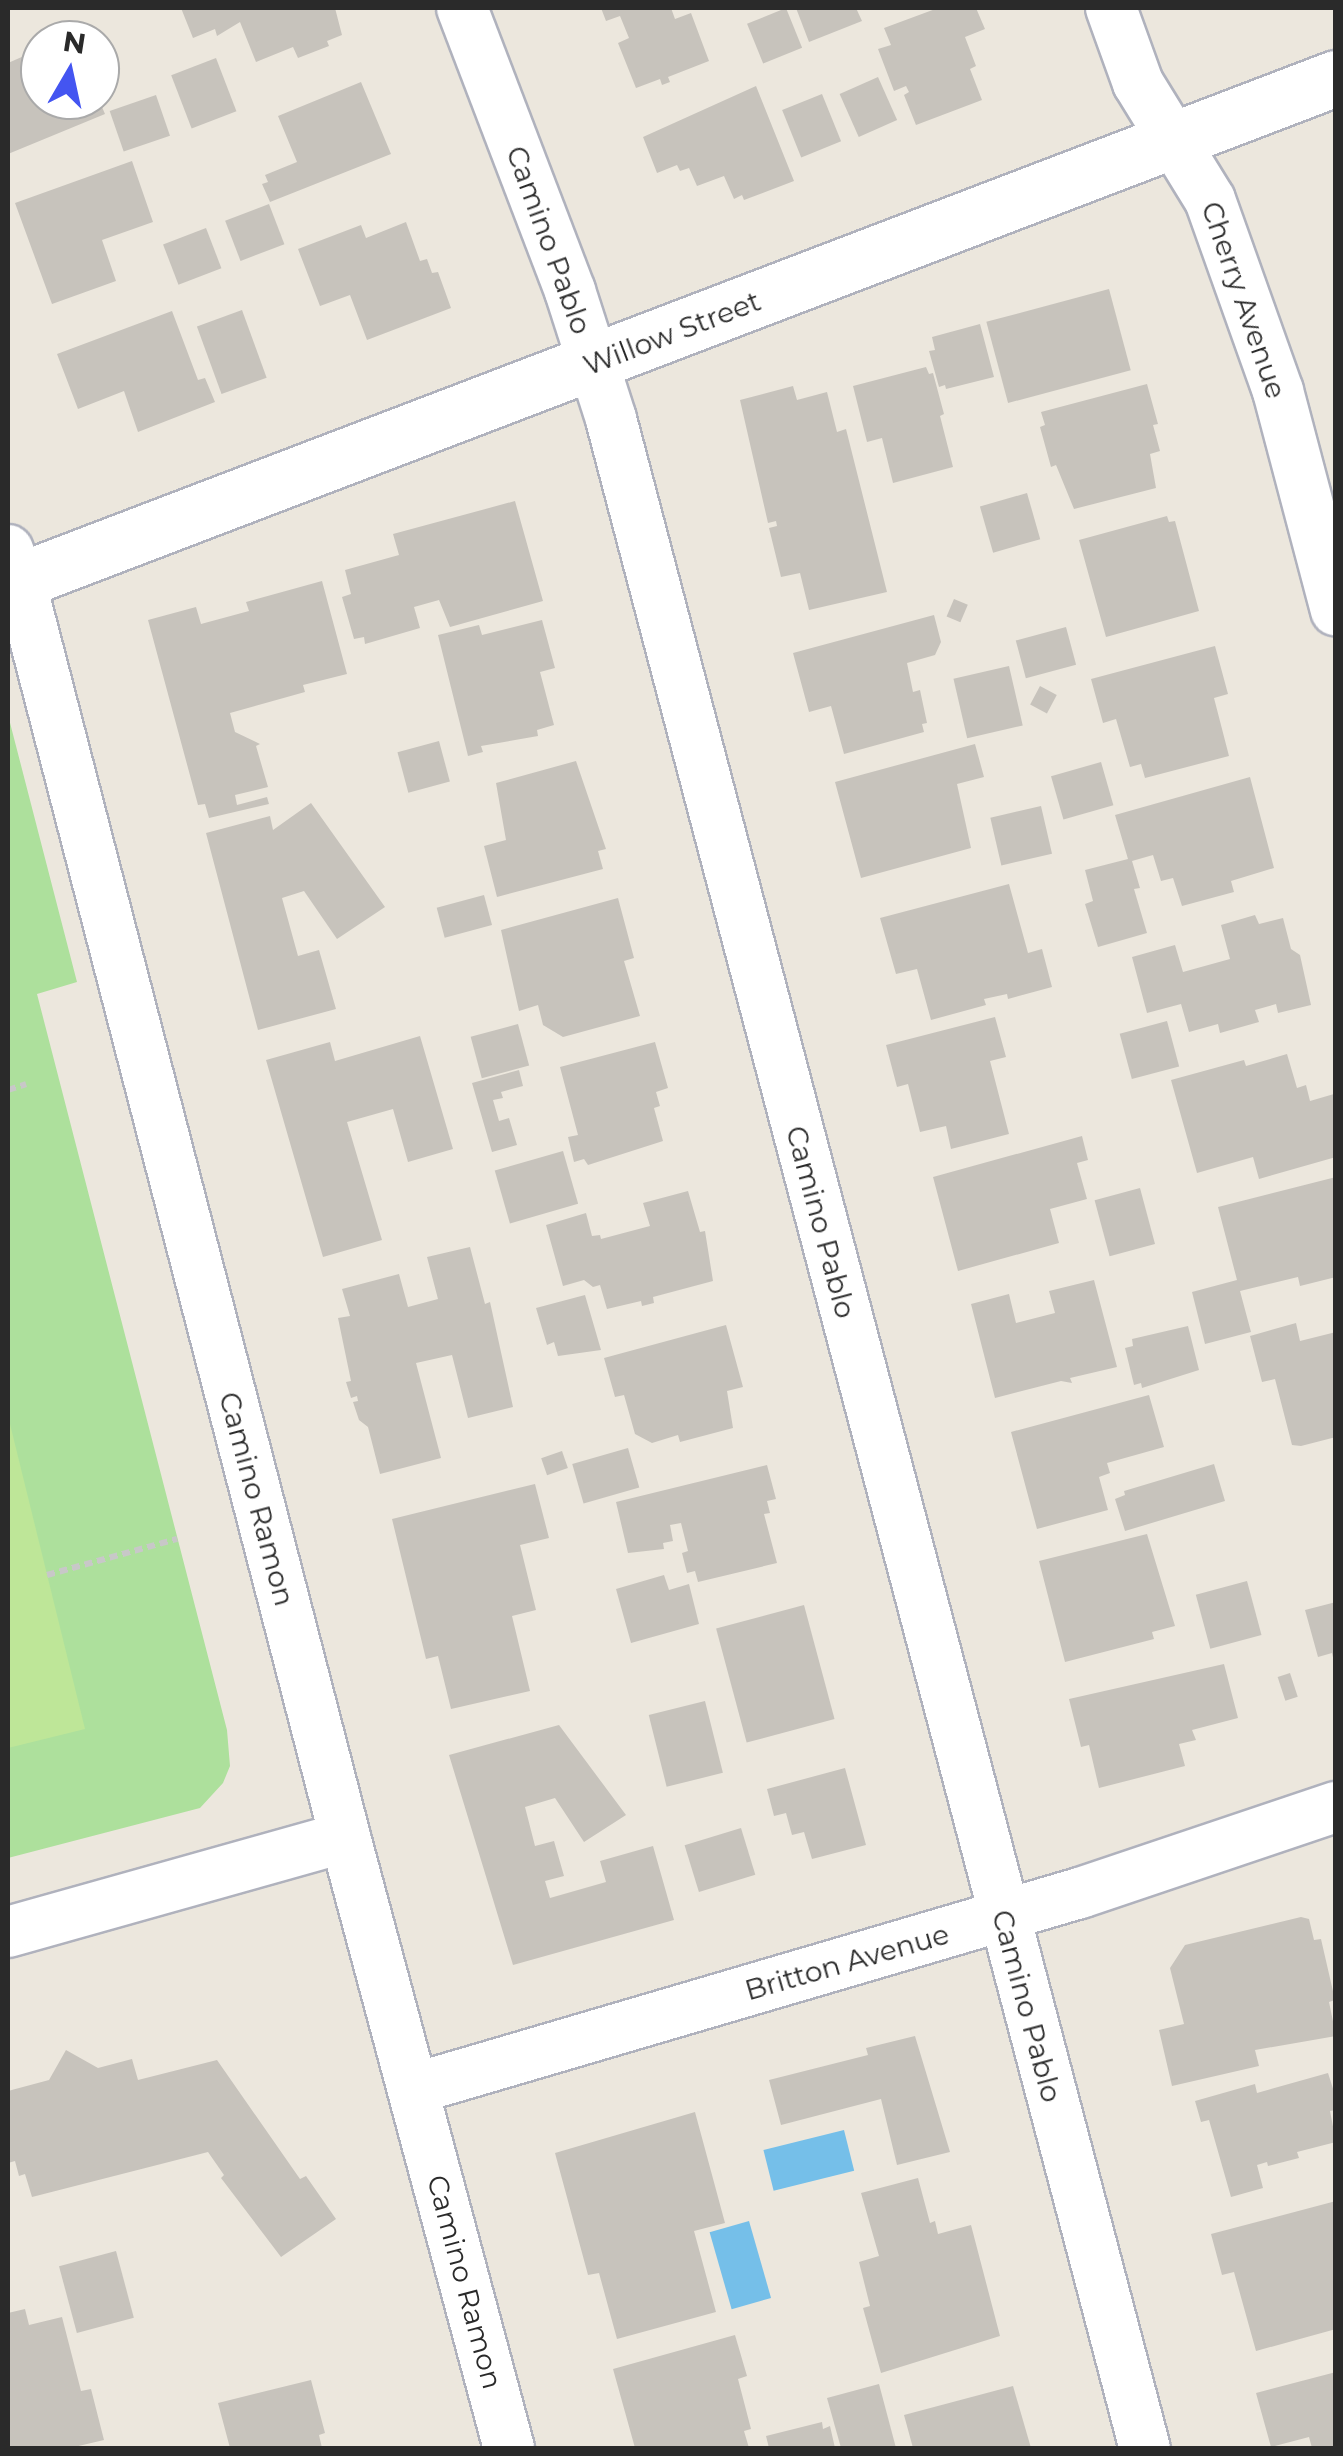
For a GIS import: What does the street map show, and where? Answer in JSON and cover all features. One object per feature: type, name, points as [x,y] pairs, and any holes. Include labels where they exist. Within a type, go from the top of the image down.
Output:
[{"type":"main road","name":"Willow Street","points":[[12,572],[594,364],[1336,78]]},
{"type":"street","name":"Camino Pablo","points":[[462,8],[594,364],[1145,2448]]},
{"type":"street","name":"Cherry Avenue","points":[[1111,8],[1138,83],[1207,192],[1278,390],[1336,610]]},
{"type":"street","name":"Camino Ramon","points":[[12,572],[509,2448]]},
{"type":"street","name":"Britton Avenue","points":[[413,2089],[1004,1916],[1336,1807]]},
{"type":"street","points":[[8,1932],[345,1838]]},
{"type":"path","points":[[8,1090],[26,1084]]},
{"type":"path","points":[[47,1574],[177,1539]]},
{"type":"green space","points":[[8,715],[77,982],[37,994],[227,1730],[230,1766],[223,1783],[200,1808],[8,1858]]},
{"type":"green space","points":[[8,1416],[85,1729],[8,1748]]},
{"type":"water","points":[[844,2130],[854,2171],[774,2191],[763,2150]]},
{"type":"water","points":[[749,2221],[771,2298],[732,2309],[710,2232]]},
{"type":"building","points":[[181,8],[335,8],[342,35],[327,41],[329,46],[298,58],[293,47],[256,62],[240,22],[217,36],[215,29],[193,38]]},
{"type":"building","points":[[601,8],[671,8],[675,19],[691,13],[709,61],[668,77],[670,82],[662,85],[660,79],[636,88],[618,43],[629,38],[620,16],[606,21]]},
{"type":"building","points":[[786,8],[802,48],[763,64],[747,24]]},
{"type":"building","points":[[796,8],[856,8],[862,21],[809,42]]},
{"type":"building","points":[[938,8],[976,8],[985,29],[965,37],[976,66],[970,69],[982,100],[916,125],[904,95],[909,92],[906,86],[894,91],[878,49],[891,45],[884,28]]},
{"type":"building","points":[[20,58],[20,120],[90,120],[8,154],[8,63]]},
{"type":"building","points":[[216,58],[236,111],[192,128],[171,75]]},
{"type":"building","points":[[878,77],[897,120],[859,137],[840,94]]},
{"type":"building","points":[[361,82],[391,154],[270,202],[262,184],[268,182],[265,175],[297,162],[278,116]]},
{"type":"building","points":[[756,86],[794,181],[744,200],[742,195],[734,199],[724,176],[697,186],[689,168],[680,171],[677,165],[657,173],[643,137]]},
{"type":"building","points":[[822,94],[841,141],[801,157],[782,110]]},
{"type":"building","points":[[156,95],[170,136],[124,152],[113,120],[120,120],[120,107]]},
{"type":"building","points":[[132,161],[153,222],[102,240],[116,281],[52,304],[15,203]]},
{"type":"building","points":[[269,204],[284,244],[241,261],[225,221]]},
{"type":"building","points":[[406,222],[420,261],[427,259],[432,273],[438,272],[451,308],[367,340],[350,295],[320,306],[298,249],[361,225],[366,238]]},
{"type":"building","points":[[206,228],[221,268],[178,285],[163,244]]},
{"type":"building","points":[[1109,289],[1131,370],[1008,403],[986,322]]},
{"type":"building","points":[[242,310],[267,378],[222,394],[197,326]]},
{"type":"building","points":[[172,311],[198,380],[205,378],[215,402],[138,432],[124,391],[78,409],[57,354]]},
{"type":"building","points":[[980,324],[994,377],[946,389],[945,385],[939,387],[929,351],[935,350],[932,337]]},
{"type":"building","points":[[926,367],[929,374],[933,373],[953,467],[893,483],[882,438],[867,442],[853,386]]},
{"type":"building","points":[[1147,384],[1158,424],[1153,425],[1160,451],[1150,454],[1156,488],[1074,509],[1056,465],[1051,467],[1040,427],[1045,425],[1041,412]]},
{"type":"building","points":[[793,386],[797,400],[827,392],[837,432],[846,429],[887,592],[809,610],[800,573],[781,577],[769,528],[777,526],[776,521],[768,523],[740,400]]},
{"type":"building","points":[[1027,493],[1040,539],[993,553],[980,507]]},
{"type":"building","points":[[515,501],[543,601],[450,627],[439,600],[414,607],[420,628],[365,644],[364,637],[354,639],[342,597],[351,594],[345,570],[399,555],[393,534]]},
{"type":"building","points":[[1167,516],[1169,522],[1175,521],[1199,611],[1106,637],[1079,540]]},
{"type":"building","points":[[322,581],[347,674],[303,685],[305,692],[230,713],[235,732],[260,744],[256,746],[268,787],[235,795],[237,805],[267,797],[269,804],[209,818],[205,804],[198,805],[148,620],[196,607],[201,624],[249,611],[246,602]]},
{"type":"building","points":[[954,599],[968,605],[960,622],[947,616]]},
{"type":"building","points":[[934,615],[941,642],[935,655],[907,663],[913,692],[920,690],[927,723],[922,724],[924,732],[844,754],[831,706],[809,712],[793,653]]},
{"type":"building","points":[[542,620],[555,668],[540,672],[554,725],[537,730],[538,736],[481,746],[483,752],[468,756],[438,635],[479,625],[482,635]]},
{"type":"building","points":[[1066,627],[1076,665],[1026,678],[1016,640]]},
{"type":"building","points":[[1215,646],[1228,694],[1214,698],[1229,756],[1145,778],[1141,764],[1130,767],[1116,719],[1103,723],[1091,679]]},
{"type":"building","points":[[1009,666],[1023,725],[967,738],[953,679]]},
{"type":"building","points":[[1040,686],[1057,695],[1047,713],[1030,705]]},
{"type":"building","points":[[439,741],[450,782],[408,793],[397,752]]},
{"type":"building","points":[[975,744],[984,777],[957,784],[971,848],[861,878],[835,782]]},
{"type":"building","points":[[576,761],[606,849],[598,851],[603,869],[497,897],[484,846],[506,840],[496,783]]},
{"type":"building","points":[[1101,762],[1113,805],[1063,820],[1051,776]]},
{"type":"building","points":[[1250,777],[1274,868],[1231,881],[1234,892],[1182,906],[1173,878],[1161,881],[1153,855],[1132,861],[1140,888],[1134,889],[1147,933],[1098,947],[1085,904],[1093,901],[1085,870],[1128,859],[1115,815]]},
{"type":"building","points":[[311,803],[385,907],[337,939],[304,891],[282,898],[298,956],[319,950],[336,1009],[258,1030],[206,833],[270,816],[273,830]]},
{"type":"building","points":[[1041,806],[1052,854],[1001,865],[990,818]]},
{"type":"building","points":[[1009,884],[1028,953],[1042,949],[1052,987],[1008,999],[1007,994],[984,999],[986,1005],[931,1020],[917,969],[896,974],[880,918]]},
{"type":"building","points":[[484,895],[492,925],[445,938],[437,908]]},
{"type":"building","points":[[618,898],[634,958],[624,961],[640,1016],[563,1037],[543,1025],[538,1005],[519,1011],[501,930]]},
{"type":"building","points":[[1255,915],[1259,924],[1283,918],[1291,949],[1300,955],[1311,1005],[1278,1013],[1276,1004],[1255,1010],[1259,1022],[1220,1033],[1218,1024],[1189,1032],[1181,1004],[1147,1013],[1132,957],[1175,945],[1183,972],[1230,959],[1221,925]]},
{"type":"building","points":[[995,1017],[1006,1057],[990,1061],[1009,1134],[951,1149],[946,1126],[920,1132],[908,1084],[897,1087],[886,1045]]},
{"type":"building","points":[[1167,1021],[1179,1066],[1132,1079],[1120,1034]]},
{"type":"building","points":[[518,1024],[529,1066],[482,1078],[471,1037]]},
{"type":"building","points":[[420,1036],[453,1149],[408,1162],[393,1109],[347,1122],[382,1240],[323,1257],[266,1060],[330,1042],[335,1061]]},
{"type":"building","points":[[655,1042],[668,1088],[656,1092],[660,1106],[654,1108],[663,1141],[588,1165],[584,1159],[574,1162],[568,1137],[578,1135],[560,1067]]},
{"type":"building","points":[[1287,1054],[1297,1088],[1306,1085],[1310,1101],[1334,1094],[1336,1157],[1259,1179],[1253,1157],[1197,1173],[1171,1080],[1244,1060],[1246,1066]]},
{"type":"building","points":[[519,1070],[523,1086],[501,1092],[503,1098],[493,1100],[499,1121],[509,1118],[517,1145],[492,1152],[472,1083]]},
{"type":"building","points":[[1082,1136],[1088,1160],[1077,1163],[1087,1199],[1050,1209],[1059,1243],[958,1271],[933,1177]]},
{"type":"building","points":[[563,1151],[578,1204],[510,1223],[495,1171]]},
{"type":"building","points":[[1336,1177],[1336,1277],[1300,1286],[1298,1277],[1240,1291],[1251,1332],[1205,1344],[1192,1292],[1237,1280],[1218,1207]]},
{"type":"building","points":[[1140,1188],[1155,1244],[1110,1256],[1095,1200]]},
{"type":"building","points":[[688,1191],[700,1232],[705,1231],[713,1281],[653,1297],[654,1303],[642,1306],[641,1301],[607,1309],[600,1285],[593,1287],[584,1280],[563,1286],[546,1225],[586,1213],[592,1236],[600,1235],[601,1239],[650,1226],[643,1203]]},
{"type":"building","points":[[470,1247],[485,1304],[490,1302],[513,1407],[468,1418],[452,1355],[416,1363],[441,1458],[380,1474],[368,1427],[359,1420],[353,1402],[358,1401],[357,1396],[351,1398],[346,1382],[351,1381],[338,1318],[350,1316],[342,1289],[399,1274],[408,1307],[438,1299],[427,1257]]},
{"type":"building","points":[[1094,1280],[1117,1367],[1070,1378],[1072,1383],[1061,1381],[995,1398],[971,1304],[1009,1294],[1016,1323],[1055,1313],[1049,1291]]},
{"type":"building","points":[[585,1295],[601,1350],[558,1356],[554,1342],[547,1345],[536,1308]]},
{"type":"building","points":[[1296,1323],[1300,1341],[1336,1332],[1336,1437],[1301,1446],[1292,1445],[1275,1379],[1262,1382],[1250,1336]]},
{"type":"building","points":[[726,1325],[743,1387],[727,1391],[733,1428],[680,1442],[678,1435],[652,1443],[635,1434],[624,1395],[615,1397],[604,1358]]},
{"type":"building","points":[[1188,1326],[1199,1370],[1142,1388],[1141,1383],[1134,1385],[1125,1348],[1133,1346],[1132,1339]]},
{"type":"building","points":[[1149,1395],[1164,1447],[1107,1463],[1110,1473],[1099,1477],[1108,1510],[1037,1529],[1011,1432]]},
{"type":"building","points":[[628,1448],[639,1487],[584,1503],[572,1464]]},
{"type":"building","points":[[562,1451],[568,1468],[547,1475],[541,1458]]},
{"type":"building","points":[[1214,1464],[1225,1501],[1125,1531],[1115,1499],[1125,1495],[1124,1491]]},
{"type":"building","points":[[767,1465],[776,1499],[767,1501],[770,1513],[764,1514],[777,1563],[698,1582],[695,1571],[687,1573],[682,1553],[688,1551],[681,1523],[670,1525],[673,1541],[663,1543],[664,1549],[628,1553],[616,1502]]},
{"type":"building","points":[[535,1484],[549,1538],[520,1545],[536,1610],[512,1616],[530,1691],[451,1709],[438,1656],[426,1659],[392,1519]]},
{"type":"building","points":[[1147,1534],[1175,1626],[1152,1632],[1154,1639],[1065,1662],[1039,1561]]},
{"type":"building","points":[[664,1575],[669,1590],[689,1584],[699,1624],[631,1643],[616,1589]]},
{"type":"building","points":[[1247,1581],[1261,1635],[1210,1649],[1196,1595]]},
{"type":"building","points":[[1336,1602],[1334,1662],[1332,1653],[1318,1657],[1305,1610]]},
{"type":"building","points":[[804,1605],[835,1719],[747,1743],[716,1629]]},
{"type":"building","points":[[1224,1664],[1238,1718],[1192,1730],[1196,1740],[1179,1744],[1185,1766],[1099,1788],[1089,1745],[1081,1747],[1069,1699]]},
{"type":"building","points":[[1290,1673],[1298,1697],[1285,1701],[1278,1677]]},
{"type":"building","points":[[705,1701],[723,1773],[667,1787],[649,1715]]},
{"type":"building","points":[[559,1725],[626,1815],[584,1842],[555,1798],[525,1807],[535,1846],[554,1841],[564,1876],[545,1881],[550,1898],[606,1882],[600,1861],[653,1846],[674,1920],[513,1965],[449,1755]]},
{"type":"building","points":[[845,1768],[866,1845],[812,1859],[804,1832],[792,1835],[786,1813],[774,1816],[767,1789]]},
{"type":"building","points":[[741,1828],[755,1875],[699,1892],[685,1845]]},
{"type":"building","points":[[1301,1917],[1309,1919],[1314,1940],[1321,1939],[1335,2000],[1329,2002],[1336,2036],[1255,2050],[1259,2066],[1172,2086],[1159,2030],[1184,2024],[1170,1968],[1185,1945]]},
{"type":"building","points":[[915,2036],[950,2152],[897,2165],[881,2099],[781,2125],[769,2080],[868,2055],[866,2048]]},
{"type":"building","points":[[66,2050],[98,2068],[132,2059],[138,2080],[217,2060],[300,2179],[306,2176],[336,2219],[281,2257],[221,2178],[224,2175],[208,2152],[32,2197],[25,2174],[19,2176],[15,2161],[8,2163],[8,2091],[49,2080]]},
{"type":"building","points":[[1328,2073],[1336,2098],[1336,2110],[1330,2111],[1336,2142],[1297,2152],[1299,2158],[1257,2165],[1263,2188],[1231,2197],[1209,2120],[1201,2122],[1195,2101],[1255,2084],[1257,2093]]},
{"type":"building","points":[[695,2112],[725,2223],[694,2231],[716,2312],[617,2339],[599,2273],[588,2275],[555,2153]]},
{"type":"building","points":[[918,2178],[930,2223],[935,2221],[938,2234],[971,2225],[1000,2336],[881,2373],[863,2308],[870,2306],[859,2262],[879,2256],[861,2193]]},
{"type":"building","points":[[1336,2201],[1336,2329],[1256,2351],[1234,2272],[1222,2275],[1211,2234]]},
{"type":"building","points":[[116,2251],[134,2318],[77,2333],[59,2266]]},
{"type":"building","points":[[25,2309],[29,2325],[62,2317],[81,2391],[91,2389],[104,2440],[70,2448],[8,2448],[8,2313]]},
{"type":"building","points":[[735,2335],[747,2376],[738,2379],[751,2429],[744,2431],[749,2448],[635,2448],[613,2369]]},
{"type":"building","points":[[1336,2372],[1336,2448],[1312,2448],[1309,2437],[1271,2447],[1256,2393]]},
{"type":"building","points":[[311,2380],[325,2433],[319,2435],[322,2448],[230,2448],[218,2403]]},
{"type":"building","points":[[879,2384],[896,2448],[841,2448],[827,2398]]},
{"type":"building","points":[[1013,2386],[1031,2448],[913,2448],[904,2415]]},
{"type":"building","points":[[822,2422],[823,2429],[830,2426],[835,2448],[769,2448],[766,2436]]}]
